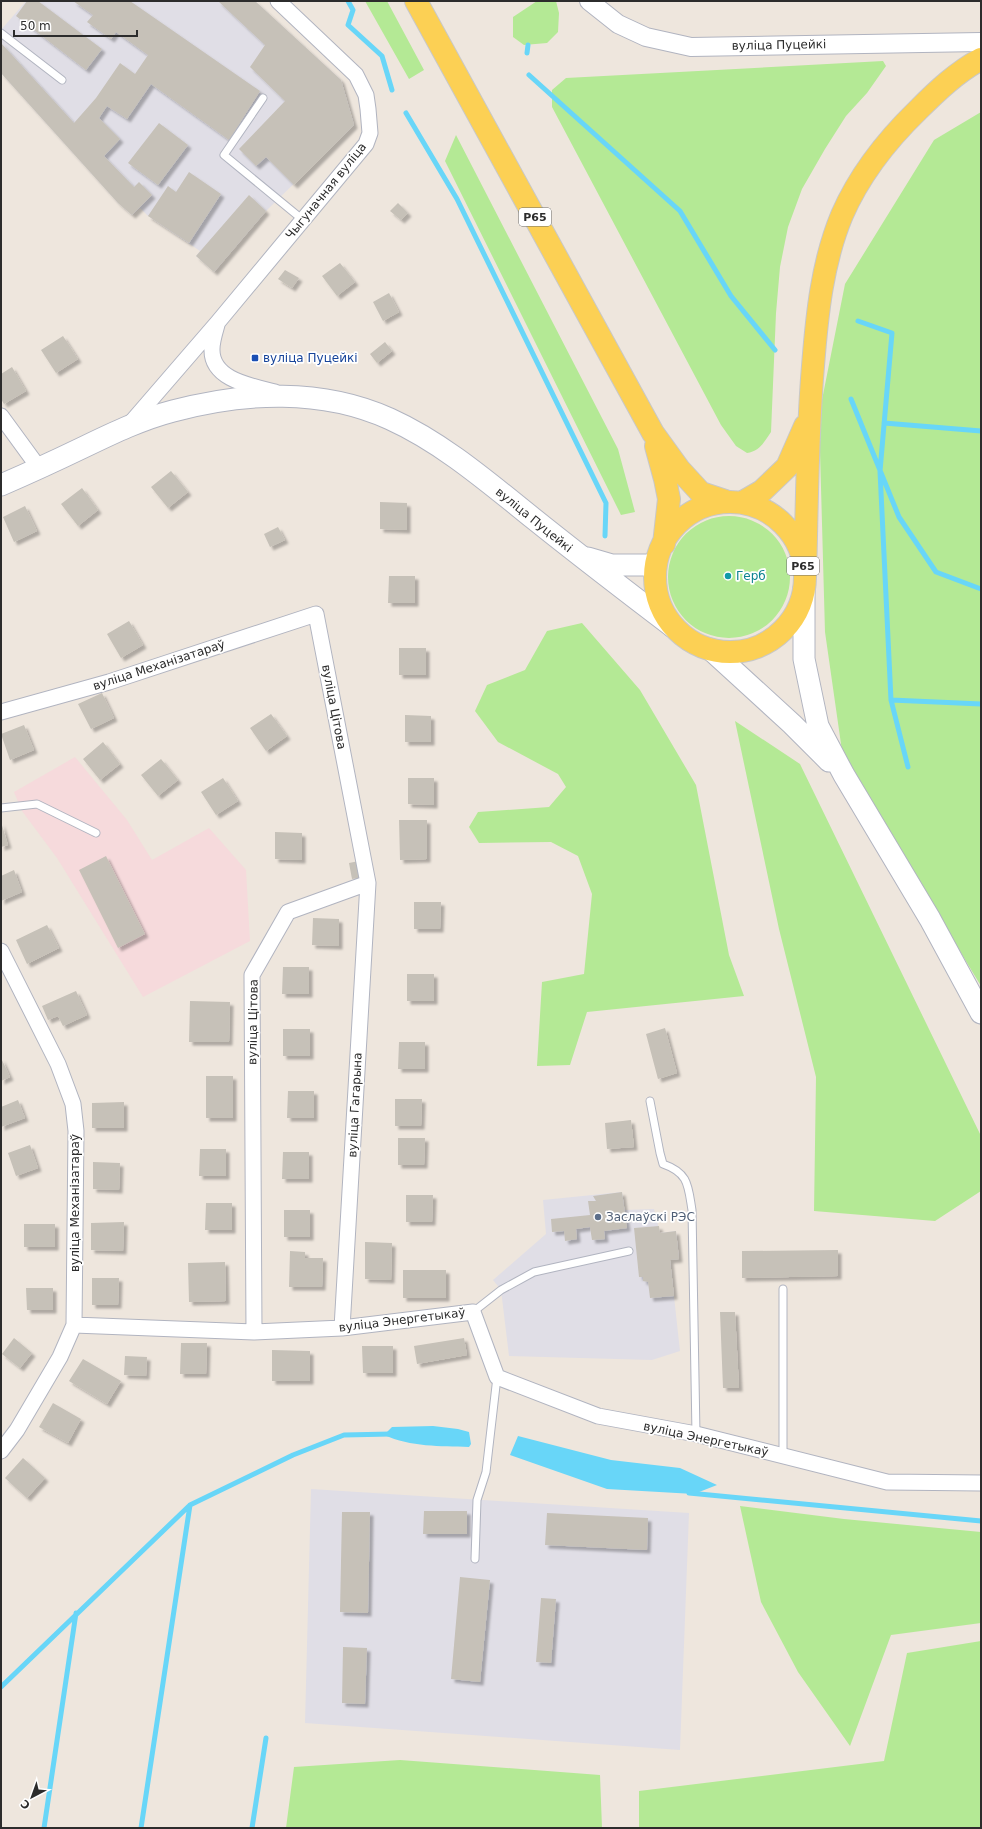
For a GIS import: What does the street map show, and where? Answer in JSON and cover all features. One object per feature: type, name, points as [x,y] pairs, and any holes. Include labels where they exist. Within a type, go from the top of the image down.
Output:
[{"type":"main road","name":"Р65","points":[[416,1],[653,433],[679,469],[701,492],[763,508],[780,520],[794,537],[802,556],[804,584]]},
{"type":"main road","name":"Р65","points":[[809,415],[787,467],[762,492],[734,501],[706,504],[690,515],[678,526],[664,544],[654,565],[655,587],[661,608],[673,626],[690,640],[710,649],[731,652],[751,649],[770,640],[786,626],[797,609],[804,584],[809,415],[814,342],[821,291],[833,241],[843,215],[863,177],[884,147],[933,95],[957,75],[981,59]]},
{"type":"main road","name":"вуліца Пуцейкі","points":[[1,485],[128,426],[173,411],[215,402],[249,397],[288,395],[325,400],[362,408],[390,419],[455,458],[579,556],[673,626]]},
{"type":"main road","name":"Р65","points":[[653,433],[665,479],[668,499],[664,544]]},
{"type":"main road","name":"вуліца Пуцейкі","points":[[579,556],[612,565],[654,565]]},
{"type":"main road","points":[[804,584],[804,659],[818,726],[844,775],[930,919],[981,1013]]},
{"type":"main road","points":[[710,649],[781,713],[844,775]]},
{"type":"street","name":"Чыгуначная вуліца","points":[[128,426],[218,322],[366,144],[370,133],[366,95],[356,75],[278,1]]},
{"type":"street","name":"вуліца Пуцейкі","points":[[589,1],[618,24],[646,36],[691,47],[981,42]]},
{"type":"street","points":[[218,322],[212,348],[213,360],[219,370],[241,383],[288,395]]},
{"type":"street","points":[[1,416],[39,468]]},
{"type":"street","name":"вуліца Механізатараў","points":[[1,712],[110,682],[316,614]]},
{"type":"street","name":"вуліца Цітова","points":[[254,1332],[252,975],[288,912],[368,883],[316,614]]},
{"type":"street","name":"вуліца Гагарына","points":[[342,1328],[368,883]]},
{"type":"street","name":"вуліца Механізатараў","points":[[1,951],[58,1064],[73,1104],[76,1131],[74,1325],[60,1357],[17,1430],[1,1451]]},
{"type":"street","name":"вуліца Энергетыкаў","points":[[74,1325],[254,1332],[342,1328],[473,1312],[497,1376],[598,1416],[696,1434],[887,1482],[981,1483]]},
{"type":"lane","points":[[1,33],[62,80]]},
{"type":"lane","points":[[262,98],[224,155],[303,220]]},
{"type":"lane","points":[[1,808],[37,804],[96,833]]},
{"type":"lane","points":[[650,1101],[663,1164],[677,1169],[688,1184],[692,1210],[696,1434]]},
{"type":"lane","points":[[473,1312],[500,1290],[534,1272],[628,1251]]},
{"type":"lane","points":[[783,1290],[783,1456]]},
{"type":"lane","points":[[475,1559],[477,1500],[486,1472],[497,1376]]},
{"type":"shaded area","points":[[26,1],[255,1],[341,80],[354,125],[266,211],[214,272],[196,256],[200,251],[148,216],[140,208],[132,215],[118,203],[1,73],[1,30]]},
{"type":"shaded area","points":[[75,757],[127,820],[152,860],[209,828],[246,870],[250,941],[143,997],[57,858],[22,811],[14,792]]},
{"type":"shaded area","points":[[622,1192],[625,1210],[654,1209],[660,1233],[676,1231],[679,1259],[670,1260],[680,1351],[652,1360],[509,1356],[501,1290],[493,1280],[546,1234],[543,1200]]},
{"type":"shaded area","points":[[311,1489],[689,1513],[680,1750],[305,1723]]},
{"type":"green space","points":[[365,1],[387,1],[424,70],[409,79]]},
{"type":"green space","points":[[537,1],[556,1],[559,13],[558,32],[547,43],[524,45],[513,37],[513,17]]},
{"type":"green space","points":[[883,61],[886,66],[867,93],[846,116],[802,189],[788,227],[780,267],[776,313],[771,432],[764,443],[755,450],[747,453],[736,446],[721,425],[552,107],[552,90],[566,78]]},
{"type":"green space","points":[[981,112],[981,986],[843,758],[825,632],[819,415],[845,284],[934,140]]},
{"type":"green space","points":[[456,135],[618,449],[635,512],[621,515],[445,161]]},
{"type":"green space","points":[[729,516],[752,520],[763,526],[772,534],[780,543],[786,554],[790,577],[786,600],[780,611],[772,620],[763,628],[752,634],[729,638],[706,634],[695,628],[686,620],[678,611],[672,600],[668,577],[672,554],[678,543],[686,534],[695,526],[706,520]]},
{"type":"green space","points":[[582,623],[640,690],[696,785],[729,955],[744,996],[587,1012],[570,1065],[537,1066],[542,982],[584,974],[592,894],[578,856],[551,842],[479,843],[469,827],[478,812],[549,807],[566,787],[558,774],[498,742],[475,711],[487,685],[525,670],[547,631]]},
{"type":"green space","points":[[735,721],[800,764],[981,1136],[981,1191],[935,1221],[814,1211],[816,1077],[779,929]]},
{"type":"green space","points":[[740,1506],[844,1519],[981,1532],[981,1623],[891,1635],[850,1746],[798,1672],[761,1602]]},
{"type":"green space","points":[[981,1641],[981,1828],[639,1828],[639,1791],[884,1761],[907,1653]]},
{"type":"green space","points":[[400,1760],[600,1775],[602,1828],[286,1828],[294,1767]]},
{"type":"water","points":[[433,1426],[469,1432],[471,1444],[469,1447],[415,1444],[384,1435],[392,1427]]},
{"type":"water","points":[[518,1436],[611,1460],[680,1468],[717,1485],[694,1494],[607,1489],[510,1455]]},
{"type":"building","points":[[27,1],[38,1],[102,49],[86,70],[16,16]]},
{"type":"building","points":[[73,1],[130,1],[260,91],[229,140],[151,84],[127,119],[107,106],[99,118],[120,139],[104,156],[134,187],[139,182],[152,195],[132,215],[118,203],[1,73],[1,43],[74,123],[96,98],[120,63],[135,74],[148,55],[116,32],[111,39],[87,22],[93,15]]},
{"type":"building","points":[[218,1],[255,1],[341,80],[354,125],[294,185],[266,157],[256,166],[239,149],[285,101],[250,67],[265,45]]},
{"type":"building","points":[[159,123],[188,145],[158,185],[128,163]]},
{"type":"building","points":[[189,172],[221,194],[189,243],[148,216],[168,186],[176,192]]},
{"type":"building","points":[[249,195],[266,211],[214,272],[196,256]]},
{"type":"building","points":[[398,203],[408,213],[401,220],[390,211]]},
{"type":"building","points":[[340,263],[355,282],[337,296],[322,276]]},
{"type":"building","points":[[285,270],[299,278],[292,288],[278,279]]},
{"type":"building","points":[[389,293],[399,312],[383,321],[373,302]]},
{"type":"building","points":[[63,336],[78,359],[56,373],[41,350]]},
{"type":"building","points":[[385,342],[392,351],[377,363],[370,354]]},
{"type":"building","points":[[12,367],[26,391],[4,404],[1,399],[1,374]]},
{"type":"building","points":[[171,471],[188,492],[168,508],[151,487]]},
{"type":"building","points":[[82,488],[98,510],[78,526],[61,504]]},
{"type":"building","points":[[380,502],[407,503],[407,530],[380,529]]},
{"type":"building","points":[[25,506],[37,531],[14,542],[3,517]]},
{"type":"building","points":[[278,527],[285,540],[270,547],[264,534]]},
{"type":"building","points":[[389,576],[415,576],[415,603],[388,603]]},
{"type":"building","points":[[129,621],[143,645],[121,658],[107,634]]},
{"type":"building","points":[[399,648],[426,648],[426,675],[399,675]]},
{"type":"building","points":[[102,693],[114,718],[91,729],[78,704]]},
{"type":"building","points":[[271,714],[287,736],[266,751],[250,728]]},
{"type":"building","points":[[405,715],[431,716],[431,742],[405,742]]},
{"type":"building","points":[[24,725],[34,750],[10,760],[1,734]]},
{"type":"building","points":[[103,742],[120,764],[100,780],[83,759]]},
{"type":"building","points":[[161,759],[178,780],[158,796],[141,775]]},
{"type":"building","points":[[223,778],[238,801],[216,815],[201,792]]},
{"type":"building","points":[[408,778],[434,778],[434,805],[408,804]]},
{"type":"building","points":[[399,820],[427,820],[427,859],[400,860]]},
{"type":"building","points":[[1,822],[8,845],[1,847]]},
{"type":"building","points":[[275,832],[302,833],[302,860],[275,859]]},
{"type":"building","points":[[106,856],[145,934],[118,948],[79,870]]},
{"type":"building","points":[[359,861],[363,877],[352,879],[349,863]]},
{"type":"building","points":[[14,870],[22,892],[1,901],[1,876]]},
{"type":"building","points":[[414,902],[441,902],[440,929],[414,929]]},
{"type":"building","points":[[313,918],[339,919],[339,946],[312,945]]},
{"type":"building","points":[[47,925],[59,948],[27,964],[16,940]]},
{"type":"building","points":[[283,967],[309,967],[309,994],[282,994]]},
{"type":"building","points":[[407,974],[434,974],[434,1001],[407,1001]]},
{"type":"building","points":[[76,991],[87,1015],[63,1026],[58,1016],[48,1020],[42,1006]]},
{"type":"building","points":[[190,1001],[230,1002],[229,1042],[189,1042]]},
{"type":"building","points":[[665,1028],[677,1073],[658,1079],[646,1034]]},
{"type":"building","points":[[283,1029],[310,1029],[310,1056],[283,1056]]},
{"type":"building","points":[[399,1042],[425,1042],[425,1069],[398,1069]]},
{"type":"building","points":[[1,1058],[10,1077],[1,1081]]},
{"type":"building","points":[[206,1076],[233,1076],[233,1118],[206,1118]]},
{"type":"building","points":[[288,1091],[314,1091],[314,1118],[287,1118]]},
{"type":"building","points":[[395,1099],[422,1099],[421,1126],[395,1126]]},
{"type":"building","points":[[18,1100],[25,1118],[1,1127],[1,1107]]},
{"type":"building","points":[[124,1102],[124,1128],[92,1128],[92,1103]]},
{"type":"building","points":[[631,1120],[634,1147],[607,1149],[605,1123]]},
{"type":"building","points":[[398,1138],[425,1138],[424,1165],[398,1165]]},
{"type":"building","points":[[30,1145],[38,1168],[16,1176],[8,1153]]},
{"type":"building","points":[[200,1149],[226,1149],[226,1176],[199,1176]]},
{"type":"building","points":[[283,1152],[309,1152],[309,1179],[282,1179]]},
{"type":"building","points":[[93,1162],[120,1163],[119,1190],[93,1189]]},
{"type":"building","name":"Заслаўскі РЭС","points":[[622,1192],[627,1228],[604,1231],[605,1239],[592,1240],[590,1227],[576,1229],[577,1239],[565,1241],[564,1231],[552,1232],[551,1219],[590,1215],[588,1201],[596,1201],[593,1196]]},
{"type":"building","points":[[406,1195],[433,1195],[432,1222],[406,1222]]},
{"type":"building","points":[[206,1203],[232,1203],[232,1230],[205,1230]]},
{"type":"building","points":[[284,1210],[310,1210],[310,1237],[284,1237]]},
{"type":"building","points":[[124,1222],[123,1251],[91,1250],[91,1223]]},
{"type":"building","points":[[24,1224],[55,1224],[55,1247],[24,1247]]},
{"type":"building","points":[[659,1226],[660,1233],[676,1231],[679,1259],[670,1260],[674,1296],[650,1298],[648,1282],[643,1281],[643,1277],[639,1277],[634,1228]]},
{"type":"building","points":[[365,1242],[392,1243],[391,1280],[365,1279]]},
{"type":"building","points":[[838,1250],[838,1276],[742,1278],[742,1251]]},
{"type":"building","points":[[290,1251],[305,1252],[305,1258],[323,1258],[322,1287],[289,1287]]},
{"type":"building","points":[[225,1262],[226,1301],[189,1302],[188,1263]]},
{"type":"building","points":[[403,1270],[446,1270],[446,1298],[403,1298]]},
{"type":"building","points":[[92,1278],[119,1278],[118,1305],[92,1305]]},
{"type":"building","points":[[26,1288],[53,1288],[53,1310],[27,1310]]},
{"type":"building","points":[[720,1312],[735,1312],[739,1388],[723,1388]]},
{"type":"building","points":[[14,1338],[32,1353],[20,1368],[2,1354]]},
{"type":"building","points":[[464,1338],[467,1355],[417,1364],[414,1346]]},
{"type":"building","points":[[181,1343],[207,1343],[206,1374],[180,1374]]},
{"type":"building","points":[[362,1346],[393,1346],[393,1373],[363,1373]]},
{"type":"building","points":[[272,1350],[310,1351],[310,1381],[272,1381]]},
{"type":"building","points":[[125,1356],[147,1357],[146,1376],[124,1375]]},
{"type":"building","points":[[83,1359],[121,1381],[107,1404],[69,1381]]},
{"type":"building","points":[[53,1403],[81,1419],[68,1443],[39,1427]]},
{"type":"building","points":[[23,1458],[45,1478],[27,1498],[5,1478]]},
{"type":"building","points":[[424,1511],[467,1511],[467,1534],[423,1534]]},
{"type":"building","points":[[342,1512],[370,1512],[368,1613],[340,1612]]},
{"type":"building","points":[[547,1513],[648,1518],[647,1550],[545,1545]]},
{"type":"building","points":[[460,1577],[490,1580],[480,1682],[451,1679]]},
{"type":"building","points":[[541,1598],[556,1599],[551,1663],[536,1662]]},
{"type":"building","points":[[343,1647],[367,1648],[365,1704],[342,1703]]},
{"type":"waterway","points":[[348,1],[353,10],[348,25],[382,56],[392,90]]},
{"type":"waterway","points":[[527,53],[528,45]]},
{"type":"waterway","points":[[529,75],[680,211],[731,296],[775,350]]},
{"type":"waterway","points":[[406,113],[457,199],[606,503],[605,536]]},
{"type":"waterway","points":[[858,321],[892,333],[880,471],[891,700]]},
{"type":"waterway","points":[[851,399],[899,517],[936,572],[981,589]]},
{"type":"waterway","points":[[884,423],[981,431]]},
{"type":"waterway","points":[[908,767],[891,700],[981,704]]},
{"type":"waterway","points":[[1,1687],[190,1505],[293,1455],[344,1435],[391,1434]]},
{"type":"waterway","points":[[689,1493],[981,1521]]},
{"type":"waterway","points":[[141,1828],[190,1505]]},
{"type":"waterway","points":[[44,1828],[76,1613]]},
{"type":"waterway","points":[[252,1828],[266,1738]]},
{"type":"place","name":"вуліца Пуцейкі","points":[[255,358]]},
{"type":"place","name":"Герб","points":[[728,576]]},
{"type":"place","name":"Заслаўскі РЭС","points":[[598,1217]]}]
